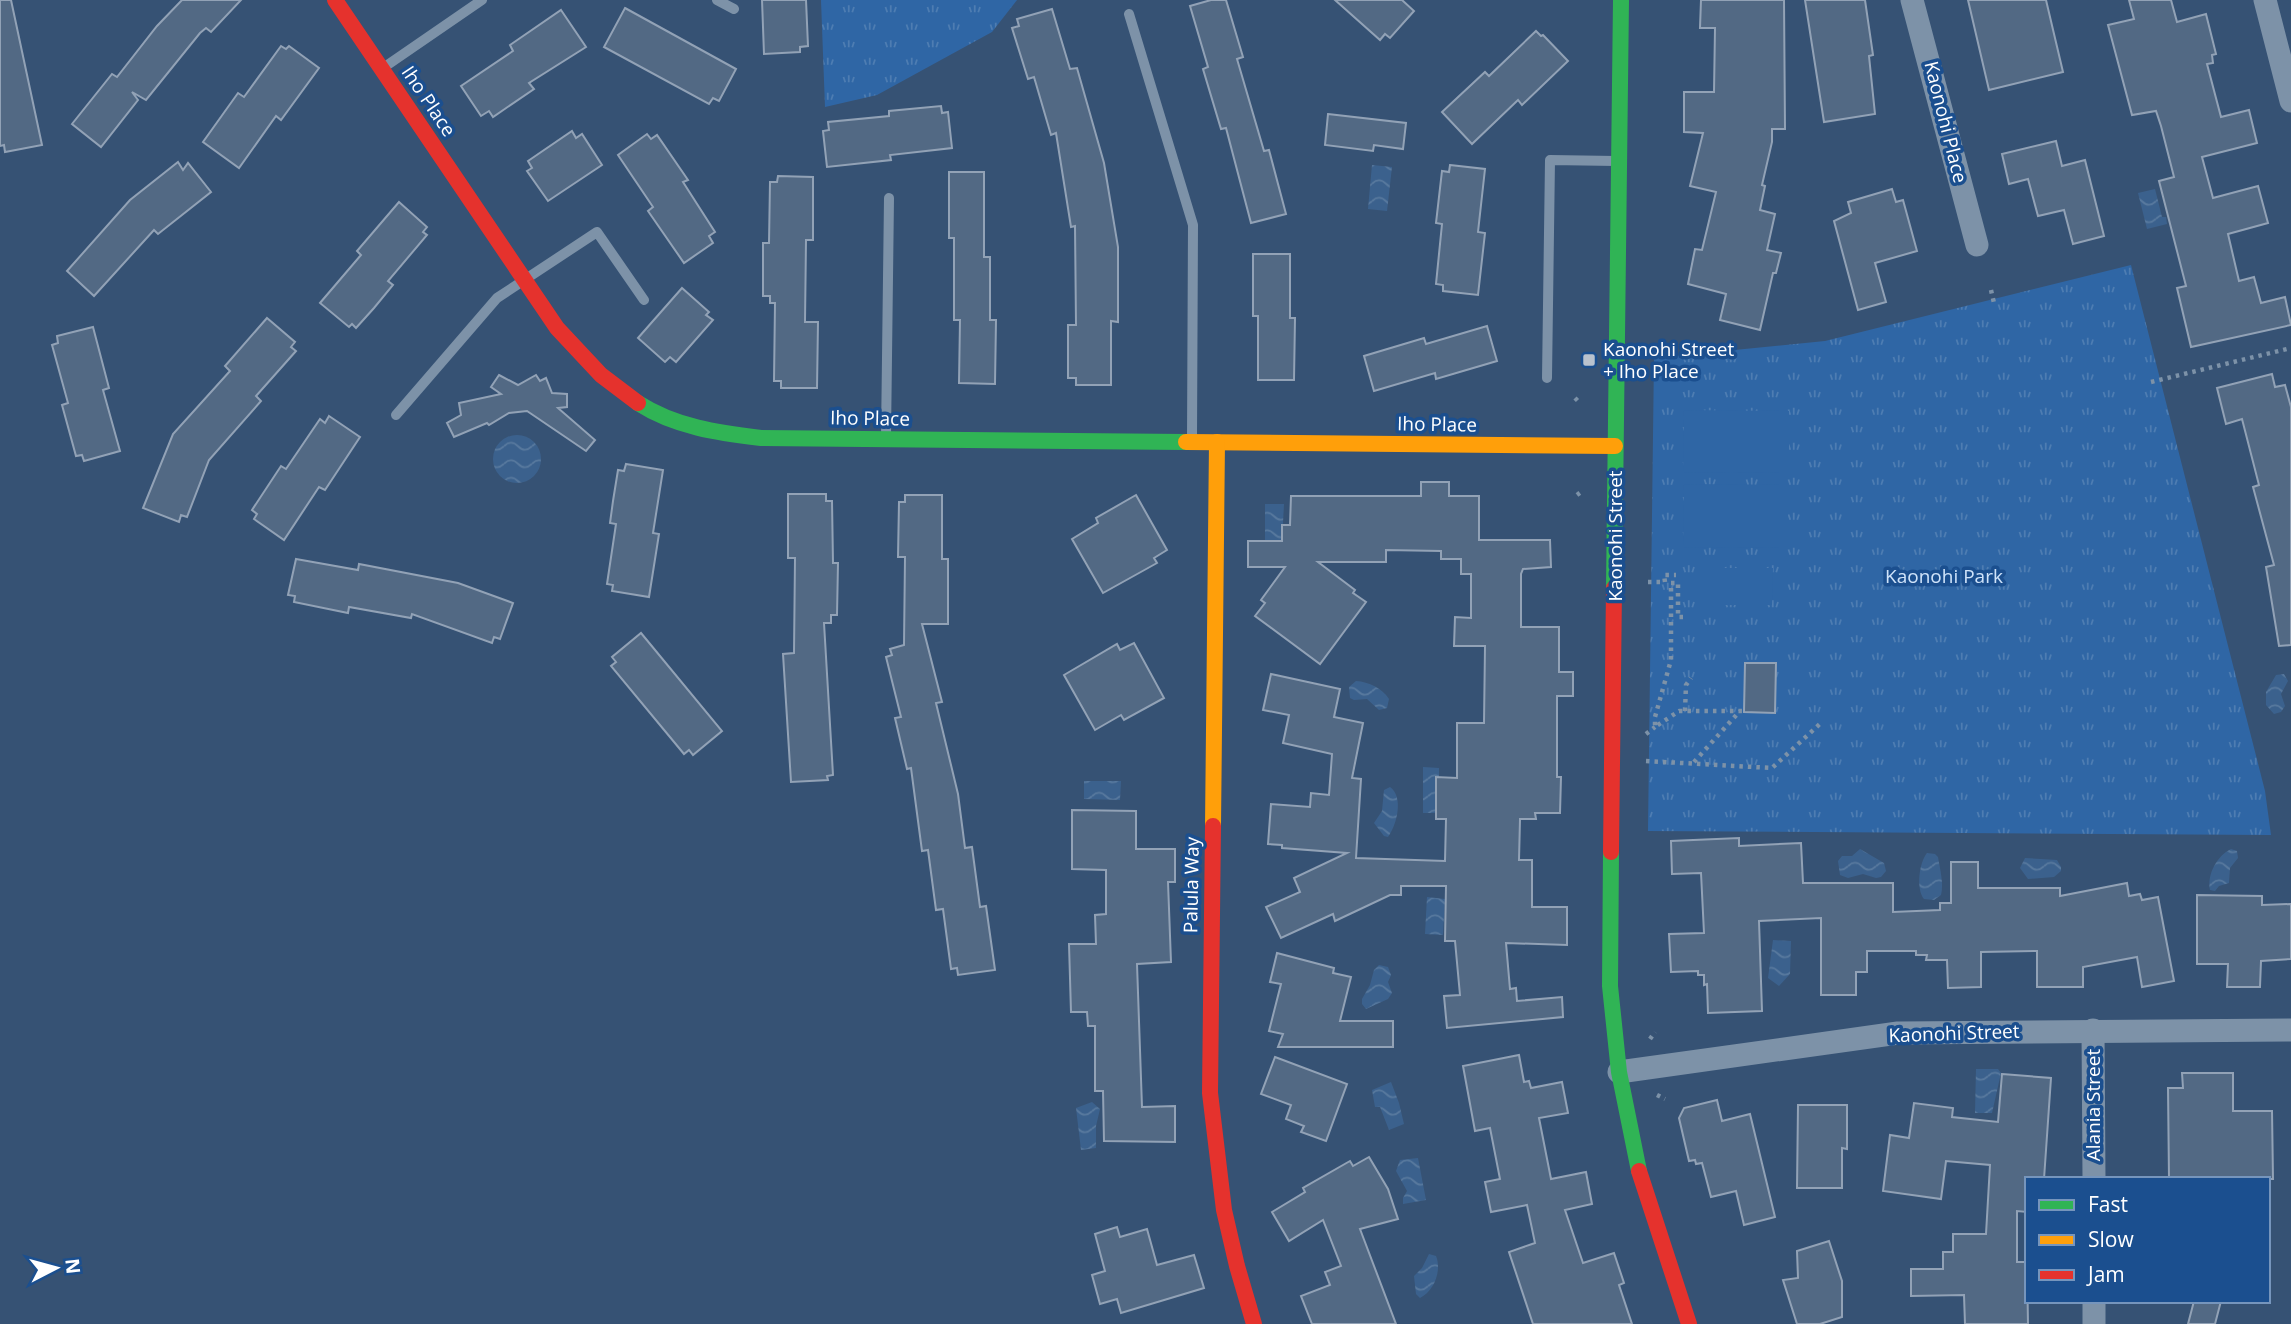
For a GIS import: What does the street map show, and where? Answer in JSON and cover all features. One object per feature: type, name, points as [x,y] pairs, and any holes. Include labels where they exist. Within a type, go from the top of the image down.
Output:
[{"type":"street","name":"Iho Place","points":[[335,0],[557,328],[600,377],[645,408],[670,420],[729,436],[761,438],[1615,446]]},
{"type":"street","name":"Kaonohi Street","points":[[1620,0],[1610,986],[1619,1072],[1635,1157],[1689,1324]]},
{"type":"street","name":"Kaonohi Place","points":[[1912,0],[1977,245]]},
{"type":"street","points":[[2265,0],[2291,101]]},
{"type":"street","name":"Palula Way","points":[[1217,442],[1210,1093],[1221,1196],[1239,1279],[1254,1324]]},
{"type":"street","name":"Alania Street","points":[[2093,1030],[2094,1177]]},
{"type":"street","name":"Kaonohi Street","points":[[1619,1072],[1898,1034],[2291,1030]]},
{"type":"street","points":[[2094,1303],[2094,1324]]},
{"type":"lane","points":[[382,69],[482,0]]},
{"type":"lane","points":[[717,0],[734,9]]},
{"type":"lane","points":[[1129,14],[1193,225],[1192,442]]},
{"type":"lane","points":[[1547,378],[1550,160],[1619,162]]},
{"type":"lane","points":[[886,439],[889,198]]},
{"type":"lane","points":[[396,415],[497,298],[597,232],[644,300]]},
{"type":"path","points":[[1991,290],[1994,303]]},
{"type":"path","points":[[2151,382],[2291,348]]},
{"type":"path","points":[[1575,398],[1581,404]]},
{"type":"path","points":[[1648,582],[1665,582],[1664,575],[1676,575]]},
{"type":"path","points":[[1655,727],[1655,717],[1671,660],[1671,583],[1678,583],[1678,617],[1683,617]]},
{"type":"path","points":[[1685,710],[1686,685],[1691,678]]},
{"type":"path","points":[[1646,734],[1679,711],[1742,711],[1694,763]]},
{"type":"path","points":[[1646,761],[1772,768],[1822,722]]},
{"type":"path","points":[[1650,1040],[1655,1032]]},
{"type":"path","points":[[1657,1095],[1665,1099]]},
{"type":"green space","points":[[821,0],[1017,0],[992,32],[877,95],[825,107]]},
{"type":"green space","name":"Kaonohi Park","points":[[2131,265],[2265,791],[2271,835],[1648,831],[1654,358],[1825,341]]},
{"type":"green space","points":[[1684,410],[1789,411],[1789,473],[1683,472]]},
{"type":"green space","points":[[1684,484],[1788,485],[1788,548],[1683,547]]},
{"type":"green space","points":[[1698,568],[1773,568],[1772,605],[1698,605]]},
{"type":"water","points":[[1372,165],[1392,167],[1387,211],[1368,209]]},
{"type":"water","points":[[2155,189],[2162,217],[2166,217],[2167,224],[2147,229],[2138,193]]},
{"type":"water","points":[[517,435],[526,436],[534,442],[540,450],[540,468],[534,476],[526,482],[517,483],[508,482],[500,476],[494,468],[493,459],[494,450],[500,442],[508,436]]},
{"type":"water","points":[[1265,504],[1284,504],[1282,541],[1265,541]]},
{"type":"water","points":[[2284,674],[2288,681],[2281,694],[2285,706],[2281,712],[2274,714],[2266,705],[2266,692],[2276,675]]},
{"type":"water","points":[[1356,681],[1370,684],[1383,692],[1389,699],[1387,708],[1379,710],[1367,699],[1350,698],[1349,687]]},
{"type":"water","points":[[1423,767],[1439,768],[1439,777],[1436,778],[1436,813],[1423,813]]},
{"type":"water","points":[[1084,781],[1121,781],[1120,800],[1084,799]]},
{"type":"water","points":[[1390,787],[1397,797],[1398,811],[1388,837],[1384,836],[1374,823],[1382,811],[1384,790]]},
{"type":"water","points":[[1860,849],[1884,863],[1886,871],[1881,877],[1863,874],[1848,878],[1840,875],[1838,861],[1842,856],[1852,856]]},
{"type":"water","points":[[2231,849],[2237,851],[2238,858],[2230,868],[2229,883],[2219,886],[2215,891],[2210,890],[2214,866],[2221,856]]},
{"type":"water","points":[[1927,853],[1938,857],[1941,876],[1941,895],[1934,900],[1924,899],[1919,883],[1920,869]]},
{"type":"water","points":[[2025,858],[2057,860],[2061,871],[2054,877],[2028,879],[2020,868]]},
{"type":"water","points":[[1427,897],[1445,899],[1443,935],[1425,934]]},
{"type":"water","points":[[1773,940],[1791,941],[1790,974],[1779,986],[1768,978]]},
{"type":"water","points":[[1379,965],[1388,967],[1391,975],[1388,982],[1392,993],[1388,999],[1366,1009],[1362,999],[1374,970]]},
{"type":"water","points":[[1976,1069],[1998,1069],[2001,1073],[1992,1113],[1975,1113]]},
{"type":"water","points":[[1391,1082],[1404,1124],[1389,1130],[1380,1107],[1375,1107],[1372,1090]]},
{"type":"water","points":[[1092,1102],[1100,1109],[1096,1126],[1096,1148],[1081,1150],[1076,1108]]},
{"type":"water","points":[[1418,1158],[1426,1200],[1403,1204],[1407,1191],[1396,1171],[1400,1160]]},
{"type":"water","points":[[1429,1254],[1436,1256],[1437,1274],[1433,1286],[1420,1298],[1416,1294],[1414,1276],[1422,1268]]},
{"type":"building","points":[[0,0],[11,0],[42,145],[5,152],[4,145],[0,146]]},
{"type":"building","points":[[182,0],[241,0],[211,32],[206,28],[200,33],[146,100],[132,92],[138,100],[101,147],[72,124],[112,74],[117,77],[157,26]]},
{"type":"building","points":[[762,0],[806,0],[808,46],[800,47],[800,52],[764,54]]},
{"type":"building","points":[[1211,0],[1226,0],[1243,57],[1237,59],[1264,151],[1269,150],[1286,214],[1251,223],[1226,128],[1221,129],[1203,69],[1208,67],[1190,6]]},
{"type":"building","points":[[1335,0],[1402,0],[1414,11],[1390,38],[1385,34],[1380,40]]},
{"type":"building","points":[[1701,0],[1784,0],[1785,129],[1772,129],[1760,210],[1775,214],[1767,250],[1781,253],[1776,273],[1773,273],[1760,330],[1720,320],[1726,294],[1688,284],[1695,249],[1702,250],[1716,192],[1690,186],[1703,133],[1684,132],[1684,92],[1714,92],[1715,28],[1700,28]]},
{"type":"building","points":[[1805,0],[1865,0],[1873,55],[1869,56],[1875,114],[1824,122]]},
{"type":"building","points":[[1968,0],[2046,0],[2063,72],[1989,90]]},
{"type":"building","points":[[2129,0],[2171,0],[2177,22],[2206,14],[2216,54],[2212,55],[2213,63],[2207,64],[2221,117],[2249,110],[2257,143],[2202,157],[2213,198],[2258,186],[2268,223],[2228,234],[2239,281],[2254,277],[2261,303],[2285,297],[2291,325],[2191,347],[2177,288],[2186,286],[2159,181],[2174,177],[2161,126],[2156,111],[2132,115],[2108,25],[2134,19]]},
{"type":"building","points":[[625,8],[736,69],[719,101],[713,98],[709,104],[604,47]]},
{"type":"building","points":[[1052,9],[1070,69],[1077,68],[1104,163],[1118,247],[1118,322],[1111,321],[1111,385],[1076,385],[1076,378],[1068,378],[1068,325],[1076,325],[1075,226],[1071,227],[1056,133],[1051,135],[1034,77],[1028,79],[1012,28],[1019,26],[1017,19]]},
{"type":"building","points":[[561,10],[586,47],[529,83],[534,89],[493,117],[489,111],[481,116],[461,86],[513,51],[510,45]]},
{"type":"building","points":[[1536,31],[1568,61],[1522,105],[1518,100],[1472,144],[1442,112],[1485,72],[1489,76]]},
{"type":"building","points":[[281,46],[286,49],[289,46],[319,68],[281,120],[276,116],[239,168],[203,142],[238,93],[244,97]]},
{"type":"building","points":[[941,106],[942,113],[948,112],[952,148],[890,155],[891,160],[827,167],[823,131],[829,130],[828,122],[889,116],[889,111]]},
{"type":"building","points":[[1328,114],[1406,123],[1403,149],[1374,145],[1373,151],[1325,145]]},
{"type":"building","points":[[572,131],[576,138],[582,134],[602,165],[548,201],[527,171],[532,168],[528,161]]},
{"type":"building","points":[[647,134],[651,139],[657,135],[688,180],[683,182],[715,232],[709,236],[713,243],[684,263],[648,211],[653,207],[618,155]]},
{"type":"building","points":[[2056,141],[2062,166],[2085,160],[2104,236],[2073,244],[2064,210],[2038,216],[2028,179],[2009,184],[2002,154]]},
{"type":"building","points":[[178,162],[183,170],[188,163],[211,192],[158,234],[154,230],[94,296],[67,271],[130,200]]},
{"type":"building","points":[[1450,165],[1485,169],[1478,232],[1485,233],[1478,295],[1443,291],[1443,285],[1436,284],[1442,224],[1436,223],[1442,171],[1449,172]]},
{"type":"building","points":[[949,172],[984,172],[984,257],[990,257],[990,320],[996,320],[995,384],[959,383],[960,320],[954,320],[954,238],[949,238]]},
{"type":"building","points":[[778,176],[813,177],[813,240],[806,240],[805,322],[818,322],[817,388],[781,388],[781,381],[774,381],[775,303],[770,303],[770,296],[763,296],[763,243],[769,243],[770,182],[777,182]]},
{"type":"building","points":[[1892,189],[1896,202],[1903,200],[1917,251],[1875,263],[1886,302],[1858,310],[1834,221],[1851,213],[1848,202]]},
{"type":"building","points":[[399,202],[427,227],[423,232],[427,235],[388,281],[393,285],[374,308],[356,328],[352,324],[349,327],[320,303],[361,255],[357,251]]},
{"type":"building","points":[[1253,254],[1290,254],[1290,318],[1295,318],[1294,380],[1258,380],[1258,316],[1253,316]]},
{"type":"building","points":[[682,288],[709,312],[706,315],[713,320],[676,362],[670,357],[665,362],[638,338]]},
{"type":"building","points":[[267,318],[295,342],[291,347],[296,351],[256,396],[261,401],[209,460],[187,517],[181,515],[179,522],[143,508],[173,434],[230,371],[225,366]]},
{"type":"building","points":[[1487,326],[1497,361],[1436,379],[1435,373],[1374,391],[1364,356],[1424,338],[1426,344]]},
{"type":"building","points":[[93,327],[109,388],[103,390],[120,451],[84,461],[82,455],[76,456],[62,405],[68,403],[52,345],[58,343],[57,336]]},
{"type":"building","points":[[2272,374],[2275,387],[2285,385],[2291,407],[2291,645],[2279,646],[2266,567],[2274,565],[2253,487],[2259,485],[2242,419],[2226,424],[2217,388]]},
{"type":"building","points":[[499,375],[518,385],[536,375],[540,381],[546,378],[552,393],[567,394],[567,407],[558,408],[595,440],[586,451],[527,411],[509,413],[489,425],[487,423],[454,437],[447,423],[461,415],[459,403],[501,394],[491,387]]},
{"type":"building","points":[[329,416],[360,437],[325,490],[319,487],[284,540],[254,519],[257,514],[252,510],[281,466],[286,469],[320,419],[325,423]]},
{"type":"building","points":[[626,464],[663,470],[653,533],[659,534],[649,597],[612,591],[613,585],[607,584],[616,524],[610,523],[613,501],[618,470],[624,471]]},
{"type":"building","points":[[1421,482],[1449,482],[1449,496],[1479,496],[1479,540],[1550,540],[1551,567],[1523,569],[1521,574],[1521,627],[1559,627],[1559,672],[1573,672],[1573,696],[1557,696],[1560,813],[1535,813],[1536,819],[1520,819],[1519,860],[1532,860],[1532,907],[1567,907],[1567,945],[1506,943],[1510,989],[1516,988],[1517,1001],[1562,997],[1563,1017],[1447,1028],[1444,996],[1460,995],[1455,941],[1445,941],[1446,886],[1401,886],[1401,895],[1390,895],[1335,921],[1333,914],[1281,938],[1266,907],[1300,892],[1294,878],[1347,853],[1282,848],[1282,845],[1268,844],[1271,804],[1310,807],[1311,793],[1329,795],[1332,754],[1283,743],[1289,715],[1263,710],[1271,674],[1340,689],[1334,717],[1363,723],[1352,778],[1361,779],[1356,858],[1445,861],[1446,819],[1436,819],[1436,777],[1457,778],[1457,723],[1484,723],[1485,646],[1454,646],[1455,617],[1471,618],[1471,574],[1461,574],[1461,559],[1441,559],[1441,551],[1386,550],[1386,562],[1318,562],[1355,590],[1353,593],[1366,602],[1320,664],[1255,616],[1265,603],[1261,600],[1285,567],[1248,567],[1248,541],[1282,541],[1282,525],[1290,525],[1291,496],[1421,496]]},
{"type":"building","points":[[788,494],[826,494],[826,501],[832,501],[833,563],[838,563],[837,615],[831,615],[831,623],[824,623],[833,775],[827,776],[828,780],[791,782],[783,654],[794,653],[795,558],[788,558]]},
{"type":"building","points":[[905,495],[942,495],[942,559],[948,559],[948,624],[922,624],[942,702],[936,703],[958,794],[965,848],[972,847],[980,907],[986,906],[995,970],[958,975],[957,968],[951,969],[943,909],[936,910],[928,850],[922,851],[911,768],[907,769],[895,718],[901,717],[886,657],[892,655],[890,649],[904,645],[905,557],[898,557],[899,502],[905,502]]},
{"type":"building","points":[[1136,495],[1167,550],[1154,558],[1157,563],[1103,593],[1072,539],[1098,523],[1096,518]]},
{"type":"building","points":[[296,559],[358,570],[359,564],[458,583],[513,603],[500,639],[494,637],[492,643],[412,614],[411,618],[349,607],[348,613],[294,602],[295,596],[288,595]]},
{"type":"building","points":[[641,633],[722,731],[693,755],[689,750],[684,754],[611,666],[616,662],[612,657]]},
{"type":"building","points":[[1134,643],[1164,698],[1124,720],[1121,715],[1095,730],[1064,675],[1117,644],[1120,650]]},
{"type":"building","points":[[1745,663],[1776,663],[1775,713],[1744,712]]},
{"type":"building","points":[[1072,810],[1136,811],[1136,849],[1175,849],[1175,882],[1168,882],[1171,962],[1137,964],[1142,1107],[1175,1106],[1175,1142],[1104,1141],[1103,1091],[1095,1091],[1095,1026],[1088,1026],[1087,1012],[1071,1012],[1069,944],[1096,944],[1095,915],[1106,914],[1106,870],[1072,869]]},
{"type":"building","points":[[1739,838],[1739,846],[1801,843],[1803,883],[1893,883],[1893,912],[1940,910],[1940,903],[1951,903],[1951,862],[1978,862],[1978,888],[2060,888],[2060,896],[2127,883],[2129,896],[2140,894],[2142,900],[2158,897],[2174,981],[2142,987],[2137,957],[2083,967],[2083,987],[2037,987],[2037,951],[1981,952],[1981,987],[1948,988],[1947,960],[1926,960],[1927,955],[1916,955],[1916,951],[1867,951],[1867,972],[1856,972],[1856,995],[1821,995],[1821,918],[1759,921],[1762,1011],[1708,1013],[1704,975],[1698,975],[1698,971],[1671,972],[1669,934],[1704,933],[1701,873],[1672,874],[1671,841]]},
{"type":"building","points":[[2197,895],[2262,896],[2262,905],[2291,904],[2291,959],[2261,961],[2260,987],[2227,987],[2228,964],[2197,964]]},
{"type":"building","points":[[1277,953],[1334,968],[1333,973],[1351,977],[1340,1021],[1393,1021],[1393,1047],[1278,1047],[1283,1034],[1269,1031],[1281,984],[1270,982]]},
{"type":"building","points":[[1519,1055],[1524,1082],[1529,1081],[1531,1088],[1562,1082],[1568,1113],[1539,1118],[1551,1179],[1586,1172],[1592,1204],[1565,1210],[1583,1263],[1614,1253],[1624,1283],[1619,1285],[1632,1324],[1533,1324],[1509,1252],[1535,1243],[1527,1205],[1491,1212],[1485,1182],[1500,1179],[1490,1128],[1475,1131],[1463,1066]]},
{"type":"building","points":[[1275,1057],[1347,1084],[1326,1141],[1301,1132],[1304,1126],[1286,1119],[1291,1105],[1261,1094]]},
{"type":"building","points":[[2182,1073],[2233,1073],[2233,1111],[2272,1111],[2273,1179],[2169,1177],[2168,1088],[2183,1088]]},
{"type":"building","points":[[2002,1074],[2051,1078],[2044,1177],[2025,1177],[2025,1212],[2017,1211],[2017,1262],[2025,1262],[2028,1324],[1965,1324],[1964,1295],[1911,1296],[1911,1269],[1943,1269],[1943,1252],[1953,1252],[1953,1234],[1986,1234],[1990,1165],[1946,1161],[1941,1199],[1883,1191],[1890,1135],[1909,1138],[1914,1103],[1953,1108],[1952,1117],[1998,1122]]},
{"type":"building","points":[[1717,1100],[1722,1121],[1750,1114],[1775,1217],[1744,1225],[1736,1191],[1711,1197],[1702,1163],[1689,1161],[1679,1118],[1684,1108]]},
{"type":"building","points":[[1798,1105],[1847,1105],[1847,1149],[1842,1148],[1842,1188],[1797,1188]]},
{"type":"building","points":[[1369,1157],[1388,1189],[1398,1219],[1360,1229],[1396,1324],[1312,1324],[1301,1296],[1330,1285],[1325,1272],[1341,1266],[1323,1220],[1289,1241],[1272,1212],[1305,1192],[1303,1188],[1350,1161],[1353,1166]]},
{"type":"building","points":[[1117,1227],[1120,1237],[1147,1229],[1157,1265],[1194,1255],[1204,1288],[1121,1313],[1117,1299],[1100,1304],[1092,1275],[1105,1271],[1095,1234]]},
{"type":"building","points":[[1829,1241],[1842,1281],[1842,1317],[1820,1324],[1797,1324],[1783,1280],[1798,1278],[1797,1251]]},
{"type":"building","points":[[2193,1303],[2220,1303],[2215,1324],[2188,1324]]},
{"type":"traffic: fast","points":[[1614,588],[1621,0]]},
{"type":"traffic: fast","points":[[638,403],[682,423],[761,438],[1186,442]]},
{"type":"traffic: fast","points":[[1611,852],[1610,986],[1619,1072],[1639,1171]]},
{"type":"traffic: slow","points":[[1186,442],[1615,446]]},
{"type":"traffic: slow","points":[[1213,826],[1217,442]]},
{"type":"traffic: jam","points":[[335,0],[557,328],[601,375],[638,403]]},
{"type":"traffic: jam","points":[[1611,852],[1614,588]]},
{"type":"traffic: jam","points":[[1213,826],[1210,1093],[1224,1210],[1254,1324]]},
{"type":"traffic: jam","points":[[1639,1171],[1689,1324]]},
{"type":"place","name":"Kaonohi Street + Iho Place","points":[[1589,360]]}]
